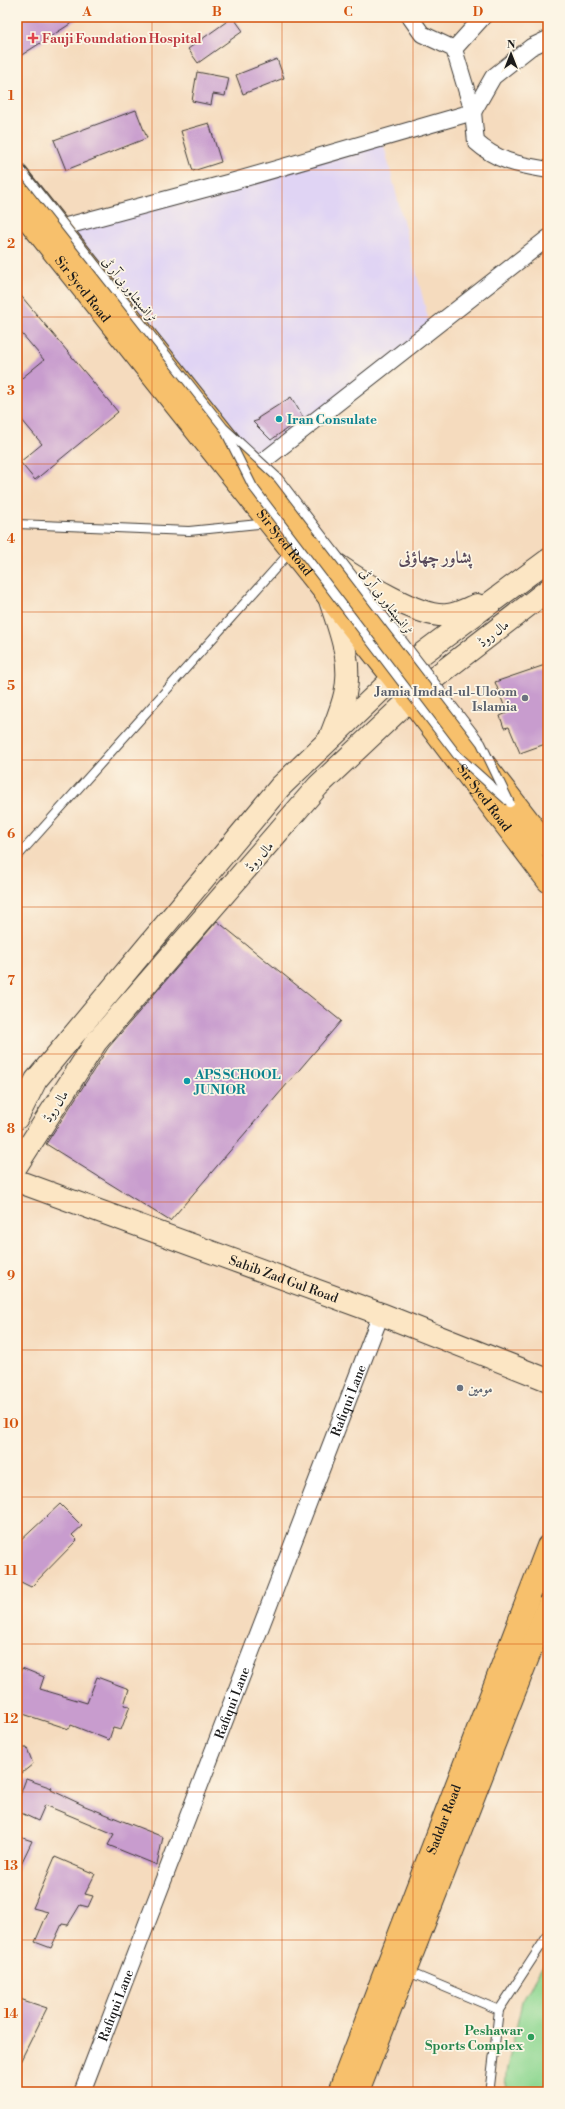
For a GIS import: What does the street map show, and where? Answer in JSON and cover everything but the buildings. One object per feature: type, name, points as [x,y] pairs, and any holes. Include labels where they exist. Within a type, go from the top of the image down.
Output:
[{"type":"main road","name":"Sir Syed Road","points":[[17,175],[317,552],[400,672],[548,846]]},
{"type":"main road","name":"Sir Syed Road","points":[[17,206],[291,551],[329,597],[400,672]]},
{"type":"main road","points":[[317,552],[384,594],[421,611],[447,616],[499,597]]},
{"type":"main road","name":"مال روڈ","points":[[17,1118],[36,1080],[280,788],[400,672],[548,560]]},
{"type":"main road","name":"مال روڈ","points":[[17,1165],[96,1042],[318,786],[417,693],[548,590]]},
{"type":"main road","points":[[329,597],[346,650],[348,674],[345,695],[329,740]]},
{"type":"main road","name":"Sir Syed Road","points":[[417,693],[548,881]]},
{"type":"main road","name":"Sahib Zad Gul Road","points":[[17,1182],[381,1314],[548,1380]]},
{"type":"main road","name":"Saddar Road","points":[[358,2092],[397,1965],[546,1552]]},
{"type":"main road","name":"Saddar Road","points":[[339,2092],[397,1965],[548,1606]]},
{"type":"street","points":[[410,17],[422,34],[454,49],[473,112],[476,142],[489,153],[498,158],[548,170]]},
{"type":"street","points":[[454,49],[483,17]]},
{"type":"street","points":[[58,228],[231,182],[473,112],[493,78],[531,47],[548,39]]},
{"type":"street","points":[[252,470],[548,238]]},
{"type":"street","name":"Rafiqui Lane","points":[[82,2092],[381,1314]]},
{"type":"lane","name":"ٹرانسپشاور بی آر ٹی","points":[[17,165],[224,428],[278,478],[481,743],[510,803]]},
{"type":"lane","name":"ٹرانسپشاور بی آر ٹی","points":[[224,428],[253,487],[457,755],[510,803],[548,852]]},
{"type":"lane","points":[[17,524],[189,531],[270,523]]},
{"type":"lane","points":[[17,857],[291,551]]},
{"type":"lane","points":[[491,2092],[490,2086],[499,2010],[548,1935]]},
{"type":"lane","points":[[397,1965],[499,2010]]},
{"type":"shaded area","points":[[383,142],[431,330],[252,470],[59,228]]},
{"type":"green space","name":"Peshawar Sports Complex","points":[[548,1956],[548,2092],[505,2092],[506,2073],[522,2002]]},
{"type":"place","name":"Fauji Foundation Hospital","points":[[33,38]]},
{"type":"place","name":"Iran Consulate","points":[[279,419]]},
{"type":"place","name":"Jamia Imdad-ul-Uloom Islamia","points":[[525,698]]},
{"type":"place","name":"APS SCHOOL JUNIOR","points":[[187,1081]]},
{"type":"place","name":"مومین","points":[[460,1388]]},
{"type":"place","name":"Peshawar Sports Complex","points":[[531,2037]]},
{"type":"district","name":"پشاور چھاؤنی","points":[[435,557]]}]
